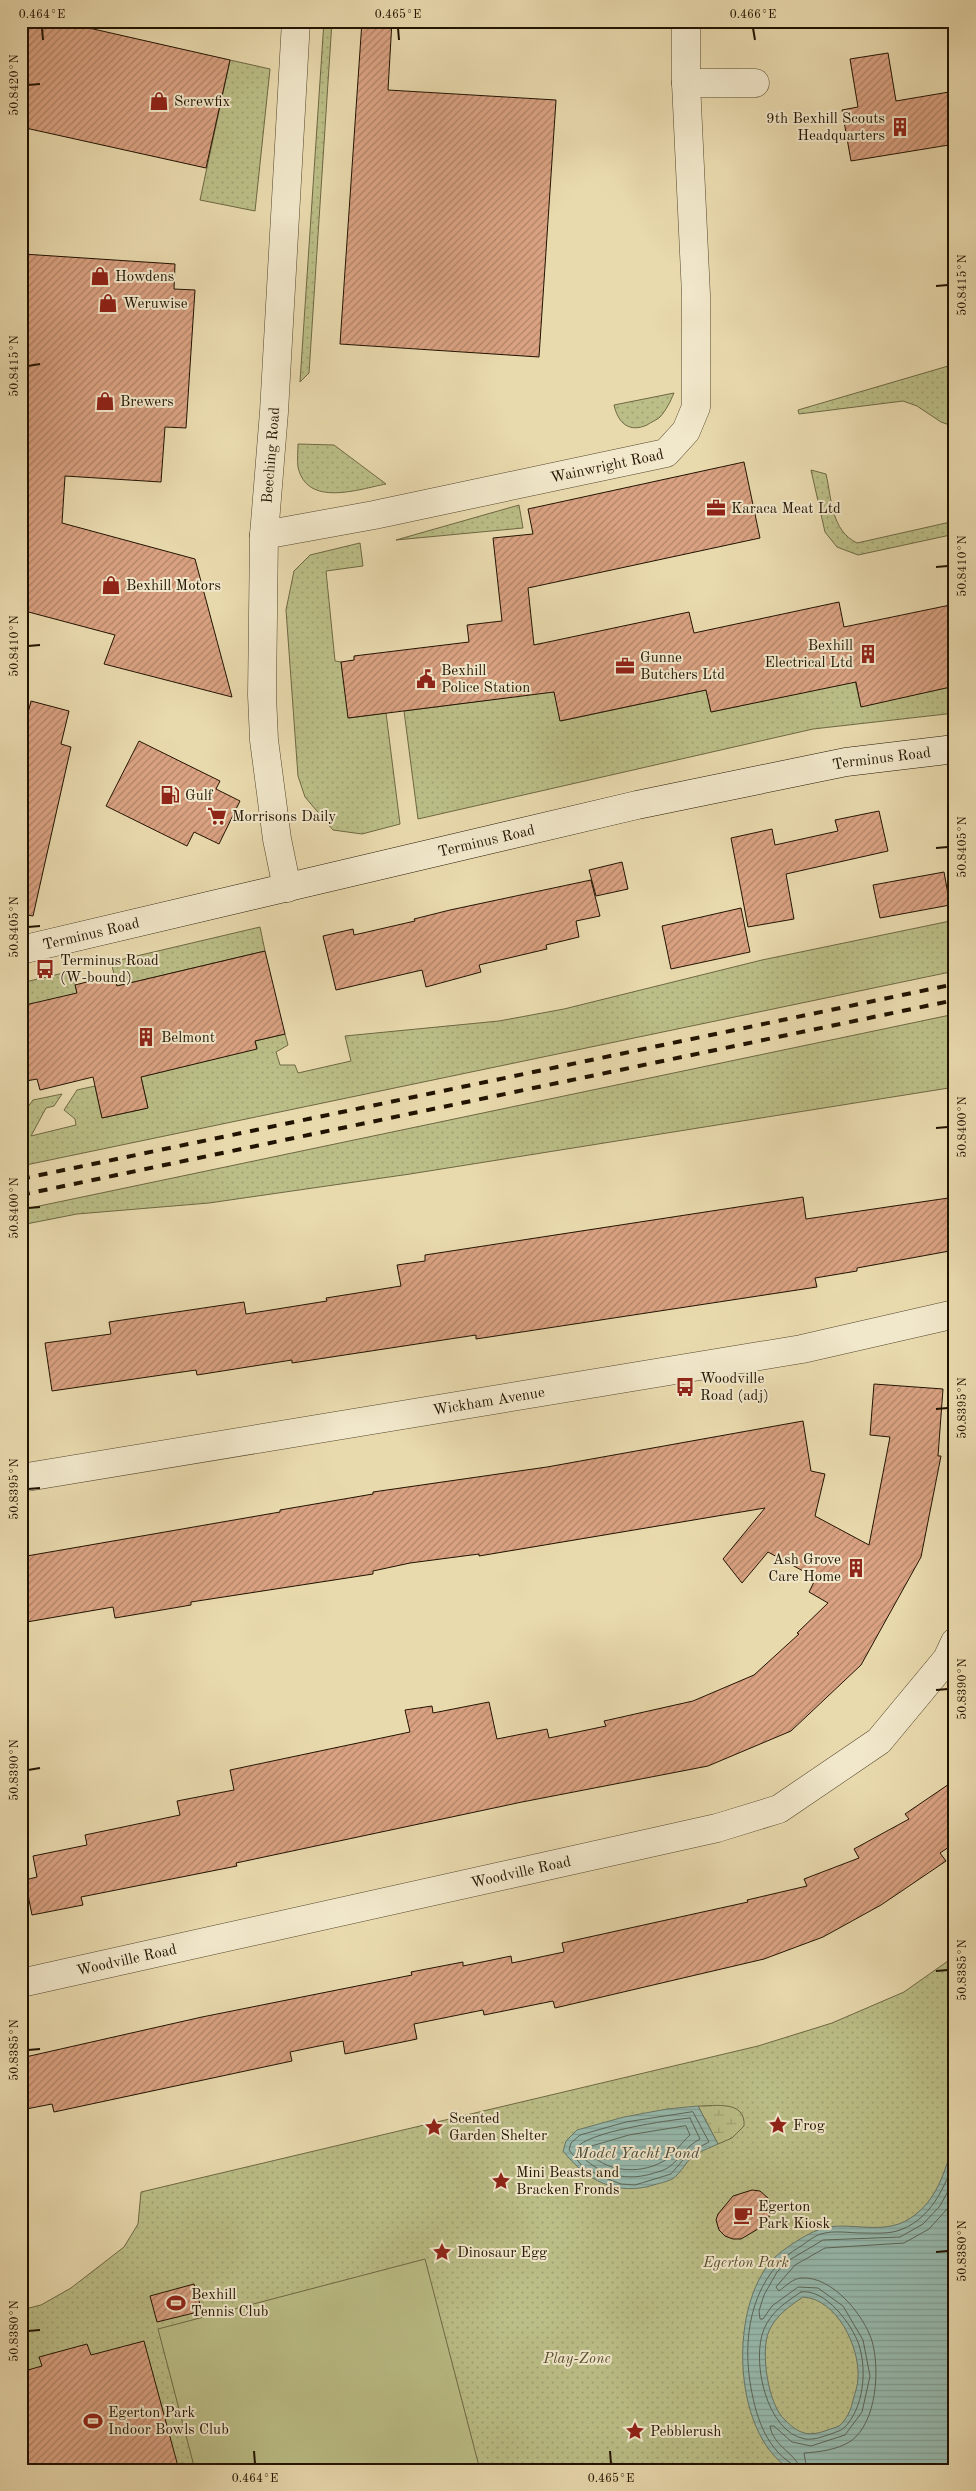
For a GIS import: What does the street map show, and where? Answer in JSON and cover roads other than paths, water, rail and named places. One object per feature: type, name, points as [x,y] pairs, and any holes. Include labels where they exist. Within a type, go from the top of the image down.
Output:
[{"type":"street","name":"Beeching Road","points":[[287,888],[277,839],[264,740],[264,535],[274,412],[296,21]]},
{"type":"street","name":"Wainwright Road","points":[[264,535],[374,515],[666,454],[686,432],[696,407],[696,295],[686,83],[686,21]]},
{"type":"street","points":[[686,83],[755,83]]},
{"type":"street","name":"Terminus Road","points":[[21,950],[646,803],[846,762],[955,749]]},
{"type":"street","name":"Wickham Avenue","points":[[21,1478],[802,1349],[955,1314]]},
{"type":"street","name":"Woodville Road","points":[[21,1983],[717,1828],[779,1809],[879,1741],[947,1659],[955,1642]]},
{"type":"water","name":"Model Yacht Pond","points":[[698,2106],[718,2144],[693,2156],[675,2177],[665,2182],[640,2188],[627,2189],[615,2187],[592,2178],[572,2162],[563,2151],[566,2141],[577,2130],[624,2117],[667,2109]]},
{"type":"water","points":[[955,2138],[955,2470],[792,2470],[771,2452],[756,2427],[747,2395],[743,2361],[745,2327],[752,2295],[766,2268],[785,2249],[818,2230],[842,2226],[892,2226],[904,2222],[916,2214],[937,2189]],"holes":[[[803,2297],[815,2300],[826,2306],[836,2315],[844,2327],[855,2353],[858,2366],[858,2381],[851,2407],[842,2424],[819,2433],[808,2434],[794,2428],[779,2413],[770,2391],[765,2351],[769,2331],[779,2316]]]},
{"type":"railway","points":[[21,1179],[955,984]]},
{"type":"railway","points":[[21,1195],[955,1000]]},
{"type":"place","name":"Screwfix","points":[[159,101]]},
{"type":"place","name":"9th Bexhill Scouts Headquarters","points":[[900,127]]},
{"type":"place","name":"Howdens","points":[[100,276]]},
{"type":"place","name":"Weruwise","points":[[108,303]]},
{"type":"place","name":"Brewers","points":[[105,401]]},
{"type":"place","name":"Karaca Meat Ltd","points":[[716,508]]},
{"type":"place","name":"Bexhill Motors","points":[[111,585]]},
{"type":"place","name":"Bexhill Electrical Ltd","points":[[868,654]]},
{"type":"place","name":"Gunne Butchers Ltd","points":[[625,666]]},
{"type":"place","name":"Bexhill Police Station","points":[[426,679]]},
{"type":"place","name":"Gulf","points":[[170,795]]},
{"type":"place","name":"Morrisons Daily","points":[[217,816]]},
{"type":"place","name":"Terminus Road (W-bound)","points":[[45,969]]},
{"type":"place","name":"Belmont","points":[[146,1037]]},
{"type":"place","name":"Woodville Road (adj)","points":[[685,1387]]},
{"type":"place","name":"Ash Grove Care Home","points":[[856,1568]]},
{"type":"place","name":"Frog","points":[[778,2125]]},
{"type":"place","name":"Scented Garden Shelter","points":[[434,2127]]},
{"type":"place","name":"Mini Beasts and Bracken Fronds","points":[[501,2181]]},
{"type":"place","name":"Egerton Park Kiosk","points":[[743,2215]]},
{"type":"place","name":"Dinosaur Egg","points":[[442,2252]]},
{"type":"place","name":"Bexhill Tennis Club","points":[[176,2303]]},
{"type":"place","name":"Egerton Park Indoor Bowls Club","points":[[93,2421]]},
{"type":"place","name":"Pebblerush","points":[[635,2431]]},
{"type":"park label","name":"Egerton Park","points":[[746,2262]]},
{"type":"park label","name":"Play-Zone","points":[[577,2358]]}]
